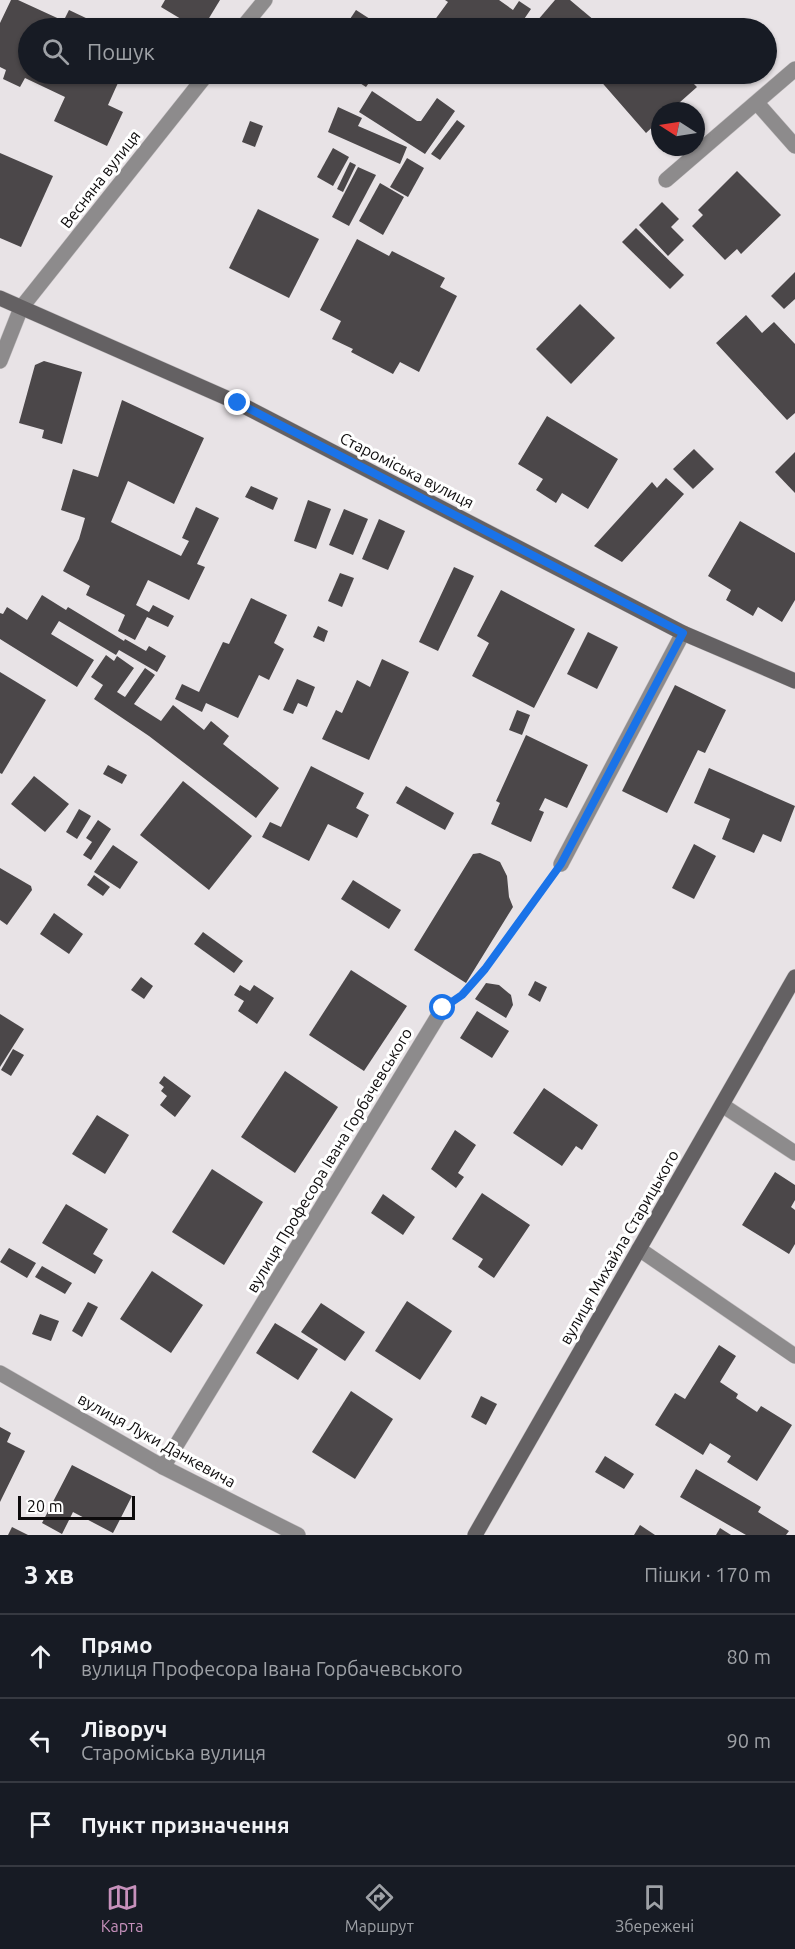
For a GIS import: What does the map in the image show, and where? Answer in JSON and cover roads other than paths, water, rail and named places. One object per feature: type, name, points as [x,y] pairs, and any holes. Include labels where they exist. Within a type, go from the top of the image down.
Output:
[{"type":"street","points":[[250,18],[265,0]]},
{"type":"street","points":[[666,180],[795,69]]},
{"type":"street","name":"Весняна вулиця","points":[[0,361],[21,308],[199,84]]},
{"type":"street","points":[[757,103],[795,146]]},
{"type":"street","name":"Староміська вулиця","points":[[0,298],[238,403],[683,633],[795,681]]},
{"type":"street","points":[[561,864],[683,633]]},
{"type":"street","name":"вулиця Михайла Старицького","points":[[475,1535],[795,977]]},
{"type":"street","name":"вулиця Професора Івана Горбачевського","points":[[163,1467],[443,1008]]},
{"type":"street","points":[[722,1106],[795,1153]]},
{"type":"street","points":[[639,1249],[795,1356]]},
{"type":"street","name":"вулиця Луки Данкевича","points":[[0,1373],[163,1467],[298,1535]]}]
